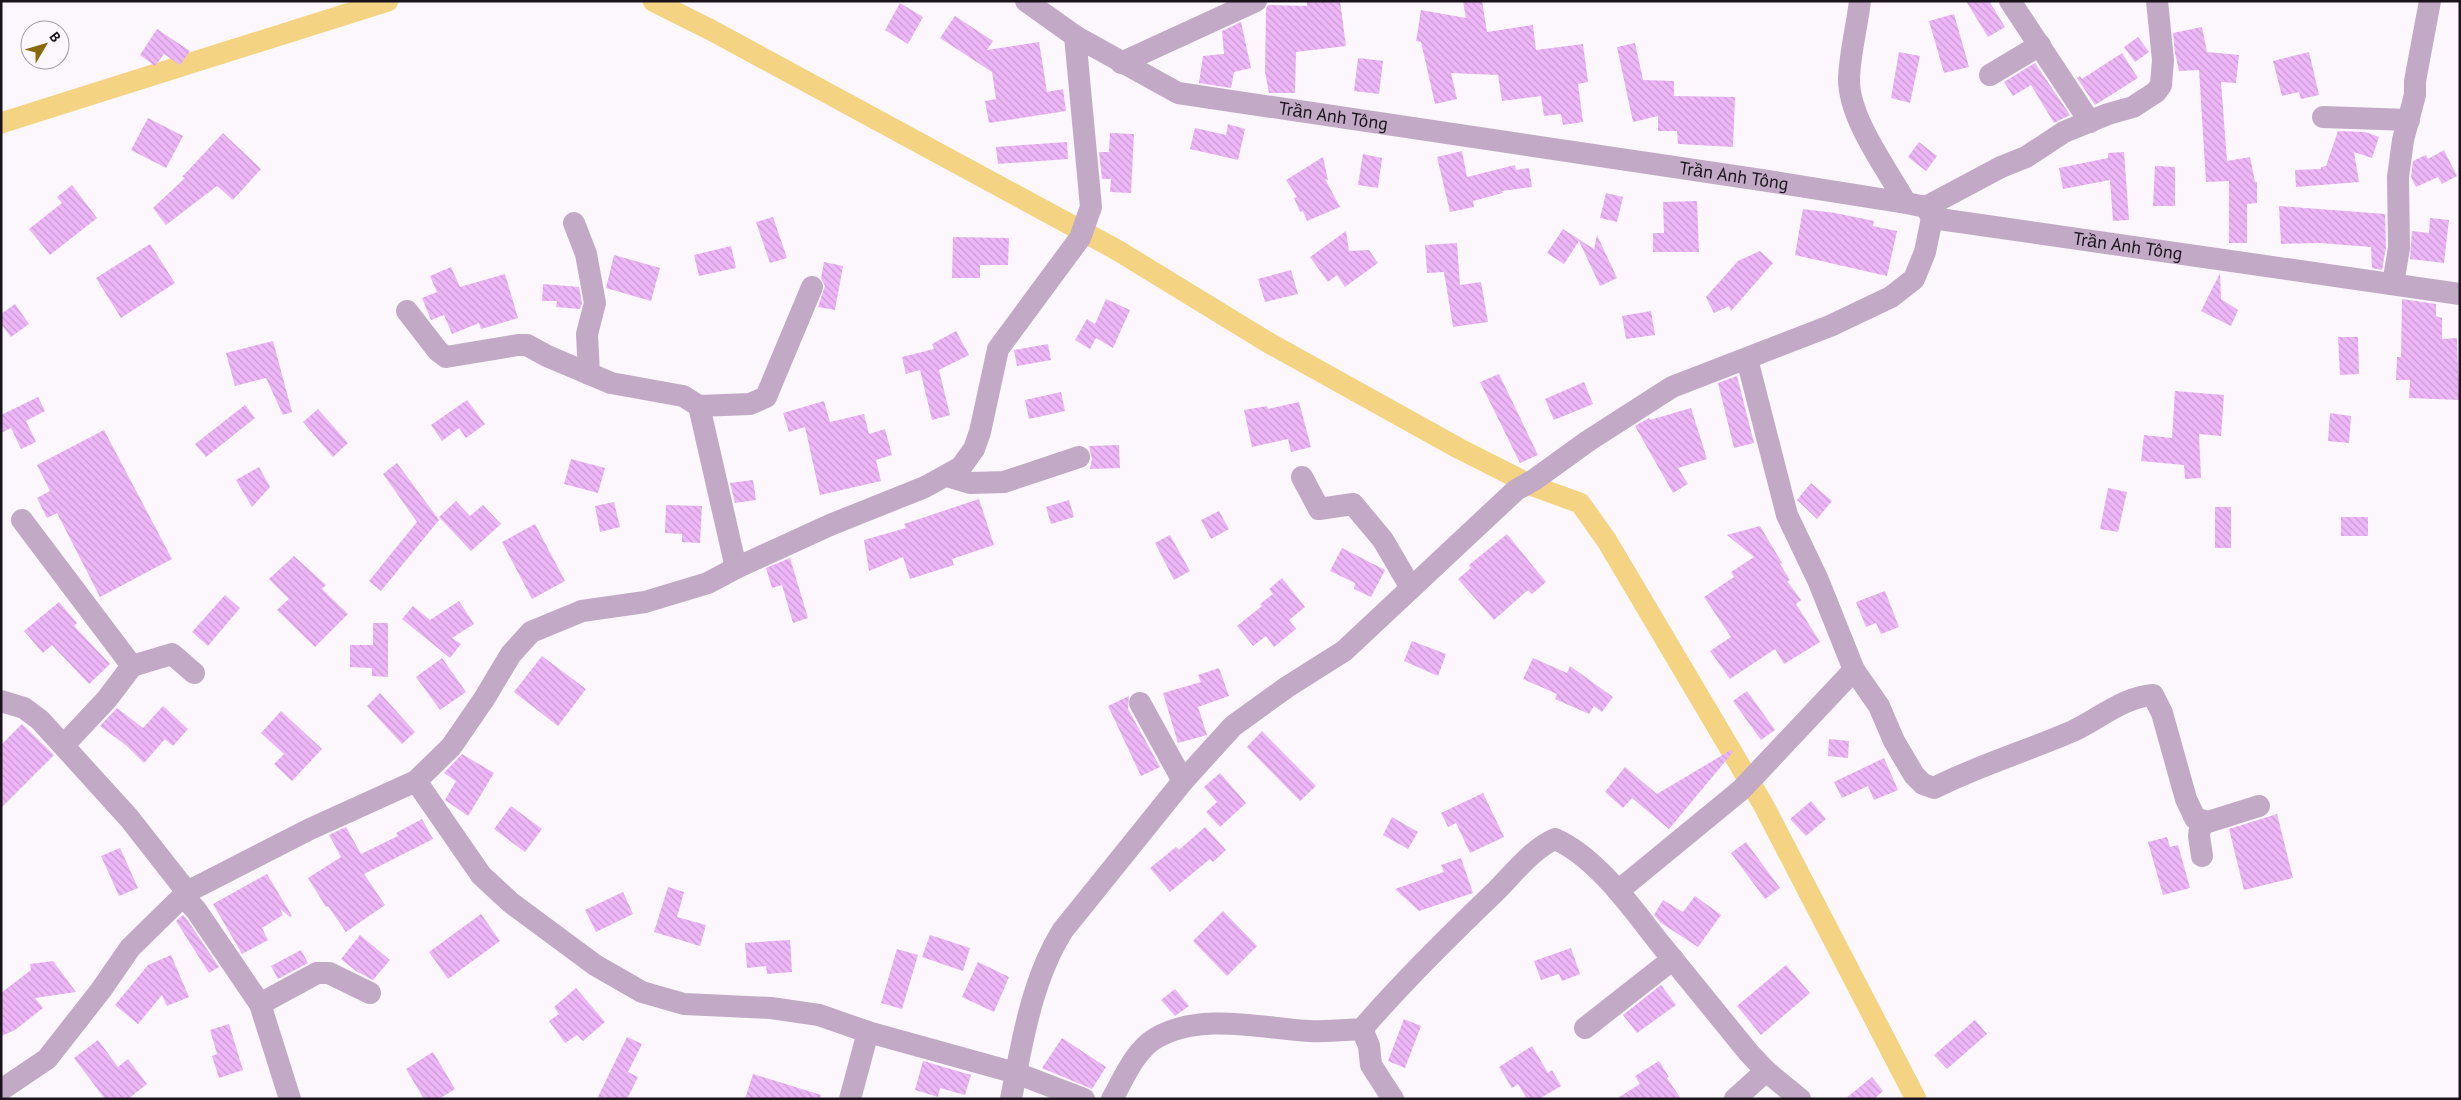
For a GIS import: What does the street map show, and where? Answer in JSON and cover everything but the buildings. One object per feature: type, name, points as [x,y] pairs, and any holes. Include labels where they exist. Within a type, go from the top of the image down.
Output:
[{"type":"street","name":"Trần Anh Tông","points":[[1026,1],[1049,9],[1075,36],[1178,93],[1768,180],[1922,209],[2460,294]]},
{"type":"street","points":[[1121,63],[1256,1]]},
{"type":"street","points":[[1011,1099],[1039,980],[1050,950],[1063,930],[1183,781],[1233,726],[1287,686],[1344,651],[1525,485],[1588,441],[1672,386],[1830,326],[1892,297],[1914,279],[1925,252],[1922,209],[1859,118],[1852,100],[1849,78],[1860,1]]},
{"type":"street","points":[[2010,1],[2090,122]]},
{"type":"street","points":[[1922,209],[2001,167],[2026,157],[2064,132],[2133,107],[2156,92],[2161,85],[2163,60],[2157,1]]},
{"type":"street","points":[[2393,284],[2399,248],[2398,176],[2403,140],[2415,95],[2415,81],[2430,1]]},
{"type":"street","points":[[5,1081],[47,1059],[101,990],[130,948],[185,894],[310,829],[416,782],[450,747],[484,699],[511,654],[531,632],[582,611],[645,602],[708,583],[736,568],[947,476],[961,467],[974,449],[980,432],[998,349],[1082,232],[1091,207],[1075,36]]},
{"type":"street","points":[[1990,75],[2040,45]]},
{"type":"street","points":[[2323,117],[2409,120]]},
{"type":"street","points":[[574,223],[586,254],[595,303],[587,334],[588,374]]},
{"type":"street","points":[[407,311],[438,351],[446,357],[527,345],[611,383],[683,396],[699,406],[750,404],[766,397],[812,287]]},
{"type":"street","points":[[1747,359],[1788,515],[1818,580],[1854,670],[1879,706],[1894,742],[1914,775],[1923,784],[1934,788],[1956,777],[2075,730],[2109,710],[2143,696],[2153,696],[2162,713],[2172,742],[2189,809],[2195,818],[2208,822],[2258,806]]},
{"type":"street","points":[[699,406],[736,568]]},
{"type":"street","points":[[947,476],[970,483],[1004,482],[1079,457]]},
{"type":"street","points":[[1302,477],[1319,509],[1353,504],[1383,540],[1411,588]]},
{"type":"street","points":[[22,520],[132,666]]},
{"type":"street","points":[[64,745],[107,699],[132,666],[172,654],[194,673]]},
{"type":"street","points":[[1618,891],[1741,790],[1854,670]]},
{"type":"street","points":[[1,701],[24,708],[40,720],[64,745],[129,818],[185,894],[260,1004],[290,1099]]},
{"type":"street","points":[[1140,703],[1183,781]]},
{"type":"street","points":[[416,782],[481,875],[510,902],[595,965],[642,992],[684,1004],[770,1008],[819,1015],[868,1032],[1016,1073],[1084,1099]]},
{"type":"street","points":[[2200,821],[2202,856]]},
{"type":"street","points":[[1112,1099],[1135,1058],[1155,1038],[1184,1026],[1218,1024],[1311,1031],[1362,1029],[1389,997],[1447,939],[1546,842],[1554,839],[1567,844],[1586,859],[1618,891],[1766,1071],[1800,1099]]},
{"type":"street","points":[[1585,1028],[1673,959]]},
{"type":"street","points":[[260,1004],[317,974],[329,973],[370,993]]},
{"type":"street","points":[[1362,1029],[1369,1046],[1371,1065],[1393,1099]]},
{"type":"street","points":[[850,1099],[868,1032]]},
{"type":"street","points":[[1735,1099],[1766,1071]]},
{"type":"waterway","points":[[1,123],[388,1]]},
{"type":"waterway","points":[[653,1],[711,30],[1117,250],[1269,343],[1458,448],[1533,486],[1580,503],[1607,541],[1764,806],[1916,1099]]}]
